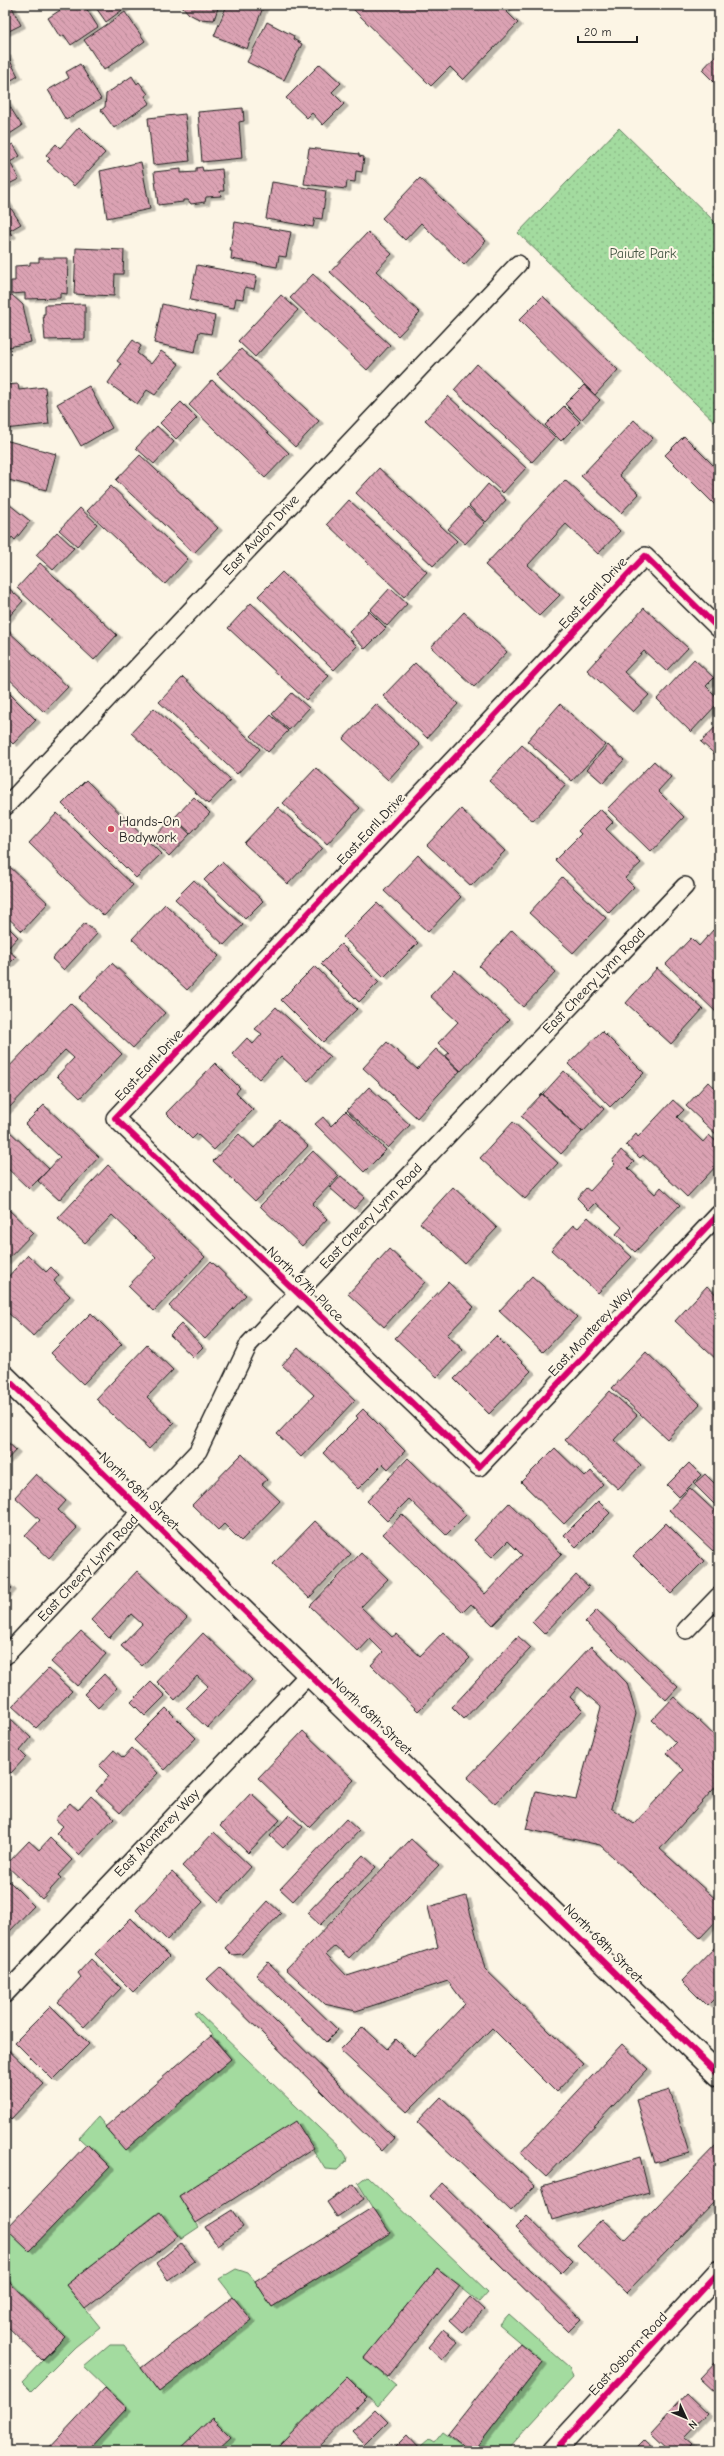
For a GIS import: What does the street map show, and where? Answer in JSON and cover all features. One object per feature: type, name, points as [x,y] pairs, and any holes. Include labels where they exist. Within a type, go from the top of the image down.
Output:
[{"type":"main road","name":"North 68th Street","points":[[5,1377],[310,1672],[719,2075]]},
{"type":"main road","name":"East Osborn Road","points":[[554,2451],[719,2272]]},
{"type":"street","name":"East Avalon Drive","points":[[5,806],[518,264]]},
{"type":"street","name":"East Earll Drive","points":[[115,1118],[645,556],[719,629]]},
{"type":"street","name":"East Cheery Lynn Road","points":[[5,1656],[198,1451],[249,1344],[685,886]]},
{"type":"street","name":"North 67th Place","points":[[115,1118],[479,1467]]},
{"type":"street","name":"East Monterey Way","points":[[479,1467],[719,1214]]},
{"type":"street","points":[[686,1630],[719,1596]]},
{"type":"street","name":"East Monterey Way","points":[[5,1994],[310,1672]]},
{"type":"green space","name":"Paiute Park","points":[[619,128],[719,226],[719,426],[518,233]]},
{"type":"green space","points":[[198,2012],[343,2151],[347,2157],[346,2162],[337,2170],[325,2169],[296,2122],[179,2196],[199,2227],[181,2239],[159,2212],[66,2285],[100,2327],[75,2347],[31,2391],[22,2382],[65,2337],[5,2278],[5,2228],[29,2251],[110,2167],[79,2138],[98,2117],[125,2150],[231,2059],[194,2013]]},
{"type":"green space","points":[[367,2176],[488,2292],[479,2302],[437,2268],[364,2358],[396,2385],[378,2406],[347,2377],[274,2451],[224,2451],[220,2447],[230,2437],[212,2418],[177,2451],[87,2451],[127,2408],[84,2367],[110,2345],[124,2345],[159,2392],[251,2320],[219,2279],[236,2269],[248,2273],[272,2307],[389,2233],[358,2183]]},
{"type":"green space","points":[[509,2314],[569,2367],[573,2378],[506,2451],[474,2451],[543,2362],[499,2325]]},
{"type":"green space","points":[[443,2432],[470,2451],[424,2451],[421,2447],[429,2440],[434,2443]]},
{"type":"building","points":[[5,5],[11,5],[21,25],[5,33]]},
{"type":"building","points":[[68,5],[84,5],[98,27],[71,45],[64,35],[60,37],[48,18]]},
{"type":"building","points":[[94,5],[129,5],[106,22]]},
{"type":"building","points":[[181,5],[219,5],[214,20],[199,19],[189,14]]},
{"type":"building","points":[[227,5],[264,5],[247,49],[214,36]]},
{"type":"building","points":[[349,5],[510,5],[505,10],[518,23],[463,80],[450,67],[431,86]]},
{"type":"building","points":[[125,12],[145,41],[104,70],[84,40]]},
{"type":"building","points":[[267,22],[294,36],[293,39],[302,44],[284,80],[247,62]]},
{"type":"building","points":[[719,52],[719,87],[702,70]]},
{"type":"building","points":[[6,53],[18,76],[5,84],[5,54]]},
{"type":"building","points":[[80,64],[101,99],[66,120],[48,90],[69,78],[66,72]]},
{"type":"building","points":[[320,64],[341,83],[332,92],[344,104],[323,125],[312,113],[307,118],[286,98]]},
{"type":"building","points":[[132,76],[137,84],[139,82],[148,94],[145,96],[150,103],[114,128],[101,110],[105,107],[106,94]]},
{"type":"building","points":[[5,99],[22,126],[5,137]]},
{"type":"building","points":[[243,108],[244,121],[239,122],[242,158],[202,162],[198,112]]},
{"type":"building","points":[[185,114],[190,161],[153,165],[148,118]]},
{"type":"building","points":[[79,127],[105,153],[74,186],[47,161],[50,159],[46,155],[56,144],[60,148]]},
{"type":"building","points":[[13,144],[20,156],[10,162],[19,179],[5,186],[5,148]]},
{"type":"building","points":[[309,148],[359,154],[359,156],[364,157],[362,172],[356,171],[355,182],[347,181],[346,189],[304,184]]},
{"type":"building","points":[[141,162],[150,209],[107,218],[100,171]]},
{"type":"building","points":[[202,167],[203,171],[222,169],[224,191],[220,191],[221,196],[206,197],[205,202],[191,204],[188,200],[183,200],[183,202],[158,205],[154,172],[181,169],[181,173],[196,172],[196,168]]},
{"type":"building","points":[[420,178],[486,241],[464,265],[421,223],[405,240],[382,218]]},
{"type":"building","points":[[272,182],[326,191],[322,219],[315,218],[313,227],[266,219]]},
{"type":"building","points":[[5,199],[21,224],[9,231],[12,235],[5,239]]},
{"type":"building","points":[[235,222],[291,232],[286,257],[279,256],[277,267],[231,259],[232,251],[230,251]]},
{"type":"building","points":[[368,232],[392,254],[376,271],[420,313],[398,336],[330,272]]},
{"type":"building","points":[[76,248],[124,250],[123,274],[115,274],[114,296],[74,294]]},
{"type":"building","points":[[39,258],[68,258],[67,294],[60,293],[60,298],[25,299],[25,293],[11,294],[11,281],[15,281],[15,266],[30,265],[30,262],[39,262]]},
{"type":"building","points":[[197,265],[257,276],[254,289],[245,287],[243,299],[236,298],[234,308],[190,300]]},
{"type":"building","points":[[313,274],[390,345],[367,370],[290,298]]},
{"type":"building","points":[[12,295],[23,305],[31,342],[5,348],[5,296]]},
{"type":"building","points":[[281,295],[298,310],[255,357],[238,341]]},
{"type":"building","points":[[543,296],[618,370],[595,395],[519,320]]},
{"type":"building","points":[[85,304],[85,339],[45,340],[43,314],[45,314],[45,305]]},
{"type":"building","points":[[162,304],[215,316],[211,334],[199,332],[195,352],[154,343]]},
{"type":"building","points":[[133,340],[141,346],[137,353],[151,364],[161,351],[179,364],[155,395],[147,390],[137,404],[108,383],[121,364],[117,361]]},
{"type":"building","points":[[241,349],[319,421],[295,447],[217,374]]},
{"type":"building","points":[[477,364],[555,437],[532,462],[454,390]]},
{"type":"building","points":[[212,380],[289,453],[265,478],[189,405]]},
{"type":"building","points":[[18,384],[19,390],[45,387],[49,424],[5,429],[5,385]]},
{"type":"building","points":[[584,385],[600,400],[581,420],[565,404]]},
{"type":"building","points":[[89,386],[112,428],[81,446],[57,404]]},
{"type":"building","points":[[448,396],[526,468],[503,493],[425,420]]},
{"type":"building","points":[[181,402],[197,418],[176,439],[160,423]]},
{"type":"building","points":[[564,406],[580,422],[561,441],[545,425]]},
{"type":"building","points":[[634,420],[653,438],[619,475],[639,494],[621,513],[581,476]]},
{"type":"building","points":[[157,426],[174,442],[154,464],[136,448]]},
{"type":"building","points":[[684,436],[719,471],[719,509],[665,455]]},
{"type":"building","points":[[5,440],[56,454],[46,490],[5,479]]},
{"type":"building","points":[[140,455],[218,528],[194,553],[116,480]]},
{"type":"building","points":[[379,468],[457,541],[433,566],[356,493]]},
{"type":"building","points":[[565,480],[620,531],[598,554],[566,524],[528,565],[560,595],[539,616],[485,565]]},
{"type":"building","points":[[488,484],[506,500],[486,522],[469,506]]},
{"type":"building","points":[[111,486],[188,559],[165,584],[87,511]]},
{"type":"building","points":[[349,500],[427,572],[404,597],[327,524]]},
{"type":"building","points":[[5,501],[30,521],[15,540],[12,537],[5,546]]},
{"type":"building","points":[[468,507],[485,523],[465,544],[448,529]]},
{"type":"building","points":[[80,508],[97,524],[77,546],[59,530]]},
{"type":"building","points":[[57,532],[74,548],[53,570],[36,555]]},
{"type":"building","points":[[40,563],[117,635],[94,660],[17,588]]},
{"type":"building","points":[[282,572],[357,646],[334,670],[258,596]]},
{"type":"building","points":[[6,586],[23,601],[5,621],[5,588]]},
{"type":"building","points":[[390,588],[407,604],[387,626],[370,610]]},
{"type":"building","points":[[251,603],[329,676],[306,700],[228,628]]},
{"type":"building","points":[[644,608],[688,648],[666,671],[644,651],[624,672],[649,695],[633,712],[587,670]]},
{"type":"building","points":[[369,611],[386,628],[365,649],[349,632]]},
{"type":"building","points":[[464,612],[507,652],[474,687],[431,647]]},
{"type":"building","points":[[5,628],[68,687],[44,712],[5,675]]},
{"type":"building","points":[[694,659],[714,678],[706,686],[719,699],[719,702],[691,732],[657,699]]},
{"type":"building","points":[[415,663],[458,704],[427,738],[383,696]]},
{"type":"building","points":[[183,677],[260,749],[237,774],[159,702]]},
{"type":"building","points":[[5,689],[36,720],[13,744],[5,736]]},
{"type":"building","points":[[292,693],[309,708],[289,730],[272,714]]},
{"type":"building","points":[[376,704],[420,745],[388,780],[343,739]]},
{"type":"building","points":[[560,704],[605,745],[572,781],[527,741]]},
{"type":"building","points":[[154,708],[231,780],[208,804],[131,733]]},
{"type":"building","points":[[271,715],[288,731],[268,752],[251,736]]},
{"type":"building","points":[[719,723],[719,758],[701,742]]},
{"type":"building","points":[[522,745],[566,785],[533,821],[489,781]]},
{"type":"building","points":[[608,745],[624,760],[603,783],[587,769]]},
{"type":"building","points":[[654,761],[671,777],[658,791],[684,817],[651,852],[607,809]]},
{"type":"building","points":[[316,768],[360,808],[327,844],[283,803]]},
{"type":"building","name":"Hands-On Bodywork","points":[[86,780],[161,854],[136,878],[62,804]]},
{"type":"building","points":[[194,797],[210,813],[191,833],[174,818]]},
{"type":"building","points":[[278,807],[322,848],[288,884],[244,843]]},
{"type":"building","points":[[461,809],[505,851],[471,886],[427,845]]},
{"type":"building","points":[[600,809],[613,822],[606,829],[641,863],[625,878],[634,887],[609,913],[555,860],[581,834],[578,831]]},
{"type":"building","points":[[57,813],[133,885],[104,916],[29,843]]},
{"type":"building","points":[[173,818],[190,834],[169,856],[152,840]]},
{"type":"building","points":[[418,855],[461,897],[428,932],[384,891]]},
{"type":"building","points":[[222,862],[263,901],[245,919],[204,880]]},
{"type":"building","points":[[8,865],[48,903],[22,931],[5,915],[5,868]]},
{"type":"building","points":[[562,877],[606,918],[573,953],[529,913]]},
{"type":"building","points":[[194,880],[243,925],[224,945],[175,899]]},
{"type":"building","points":[[377,903],[418,943],[384,977],[343,937]]},
{"type":"building","points":[[165,904],[219,956],[187,990],[132,939]]},
{"type":"building","points":[[85,923],[97,934],[64,970],[52,959]]},
{"type":"building","points":[[5,924],[18,937],[7,949],[16,957],[5,968]]},
{"type":"building","points":[[512,930],[556,972],[523,1007],[479,966]]},
{"type":"building","points":[[713,930],[719,936],[719,1015],[666,964],[691,938],[699,946]]},
{"type":"building","points":[[341,944],[379,982],[359,1002],[321,964]]},
{"type":"building","points":[[112,963],[165,1013],[133,1048],[79,998]]},
{"type":"building","points":[[315,966],[357,1009],[323,1042],[281,1000]]},
{"type":"building","points":[[657,968],[703,1009],[671,1044],[626,1003]]},
{"type":"building","points":[[455,970],[509,1020],[461,1071],[445,1056],[449,1053],[438,1043],[458,1022],[430,996]]},
{"type":"building","points":[[70,1003],[122,1054],[80,1098],[57,1076],[74,1058],[65,1050],[5,1112],[5,1071]]},
{"type":"building","points":[[276,1007],[330,1057],[308,1081],[281,1056],[259,1079],[232,1054],[247,1038],[253,1044],[262,1034],[255,1029]]},
{"type":"building","points":[[602,1031],[644,1073],[610,1107],[568,1064]]},
{"type":"building","points":[[387,1042],[417,1069],[436,1049],[460,1071],[417,1118],[363,1068]]},
{"type":"building","points":[[215,1063],[240,1088],[236,1093],[253,1110],[214,1150],[197,1134],[192,1139],[166,1113]]},
{"type":"building","points":[[564,1071],[604,1109],[583,1132],[543,1094]]},
{"type":"building","points":[[708,1082],[719,1092],[719,1137],[686,1106]]},
{"type":"building","points":[[369,1087],[410,1125],[388,1148],[347,1110]]},
{"type":"building","points":[[542,1094],[582,1132],[561,1154],[521,1116]]},
{"type":"building","points":[[673,1100],[684,1110],[677,1117],[703,1142],[709,1135],[719,1144],[719,1163],[687,1197],[643,1155],[640,1158],[626,1145],[636,1134],[638,1137]]},
{"type":"building","points":[[44,1105],[99,1157],[59,1200],[38,1181],[60,1157],[25,1124]]},
{"type":"building","points":[[346,1111],[386,1150],[364,1172],[315,1124],[323,1117],[331,1126]]},
{"type":"building","points":[[280,1120],[308,1146],[255,1201],[213,1161],[239,1134],[254,1148]]},
{"type":"building","points":[[513,1122],[558,1163],[525,1199],[480,1158]]},
{"type":"building","points":[[5,1127],[49,1169],[29,1189],[5,1166]]},
{"type":"building","points":[[621,1150],[634,1162],[628,1168],[655,1194],[661,1187],[680,1205],[635,1252],[616,1234],[622,1227],[596,1203],[589,1210],[577,1198],[586,1188],[590,1191],[615,1164],[612,1161]]},
{"type":"building","points":[[313,1151],[339,1176],[312,1204],[327,1219],[302,1246],[260,1206]]},
{"type":"building","points":[[108,1165],[205,1257],[154,1311],[128,1286],[156,1257],[112,1215],[85,1243],[58,1218]]},
{"type":"building","points":[[341,1176],[365,1197],[354,1209],[330,1188]]},
{"type":"building","points":[[453,1187],[497,1228],[464,1263],[420,1223]]},
{"type":"building","points":[[7,1208],[33,1233],[5,1262],[5,1210]]},
{"type":"building","points":[[588,1217],[632,1257],[598,1293],[551,1250],[574,1225],[578,1228]]},
{"type":"building","points":[[389,1249],[425,1282],[384,1327],[348,1294]]},
{"type":"building","points":[[28,1255],[46,1272],[51,1267],[59,1275],[54,1281],[70,1296],[33,1336],[5,1310],[5,1280]]},
{"type":"building","points":[[211,1261],[246,1295],[205,1339],[169,1306]]},
{"type":"building","points":[[532,1276],[577,1317],[543,1352],[499,1311]]},
{"type":"building","points":[[448,1282],[474,1307],[447,1335],[463,1350],[437,1377],[395,1338]]},
{"type":"building","points":[[707,1286],[719,1297],[719,1362],[675,1321]]},
{"type":"building","points":[[91,1313],[122,1344],[83,1384],[51,1353]]},
{"type":"building","points":[[181,1324],[203,1347],[193,1357],[170,1335]]},
{"type":"building","points":[[496,1336],[531,1371],[489,1414],[454,1379]]},
{"type":"building","points":[[147,1345],[173,1370],[147,1397],[174,1423],[149,1449],[96,1399]]},
{"type":"building","points":[[298,1347],[355,1400],[301,1457],[277,1434],[314,1395],[282,1365]]},
{"type":"building","points":[[646,1352],[700,1404],[667,1439],[612,1388]]},
{"type":"building","points":[[610,1391],[637,1415],[614,1440],[641,1465],[618,1489],[565,1440]]},
{"type":"building","points":[[363,1409],[405,1451],[388,1469],[383,1464],[358,1489],[323,1453],[358,1418],[356,1416]]},
{"type":"building","points":[[5,1440],[16,1450],[5,1462]]},
{"type":"building","points":[[555,1448],[585,1477],[591,1471],[603,1484],[564,1524],[521,1482]]},
{"type":"building","points":[[242,1454],[267,1480],[262,1484],[280,1501],[241,1541],[224,1524],[218,1530],[192,1505]]},
{"type":"building","points":[[408,1458],[466,1515],[446,1535],[409,1499],[387,1521],[367,1501]]},
{"type":"building","points":[[689,1463],[701,1475],[679,1497],[667,1485]]},
{"type":"building","points":[[36,1474],[66,1501],[58,1510],[77,1528],[49,1558],[25,1536],[40,1520],[15,1497]]},
{"type":"building","points":[[705,1474],[719,1488],[719,1509],[694,1484]]},
{"type":"building","points":[[690,1488],[719,1515],[719,1544],[713,1551],[669,1510]]},
{"type":"building","points":[[598,1501],[610,1513],[576,1547],[564,1535]]},
{"type":"building","points":[[509,1503],[562,1554],[493,1625],[471,1604],[463,1612],[383,1534],[402,1514],[485,1594],[522,1555],[508,1541],[492,1557],[474,1540]]},
{"type":"building","points":[[315,1521],[351,1554],[309,1598],[273,1564]]},
{"type":"building","points":[[666,1523],[704,1561],[671,1594],[633,1556]]},
{"type":"building","points":[[361,1553],[388,1579],[361,1607],[392,1637],[396,1634],[420,1656],[443,1632],[470,1658],[418,1711],[371,1665],[383,1652],[370,1639],[358,1652],[310,1606]]},
{"type":"building","points":[[137,1571],[187,1618],[142,1666],[121,1646],[142,1624],[131,1614],[109,1638],[91,1620]]},
{"type":"building","points":[[576,1575],[589,1587],[544,1634],[532,1622]]},
{"type":"building","points":[[5,1581],[12,1588],[5,1596]]},
{"type":"building","points":[[597,1610],[678,1687],[666,1700],[585,1622]]},
{"type":"building","points":[[81,1631],[106,1654],[77,1686],[51,1662]]},
{"type":"building","points":[[203,1633],[252,1680],[207,1728],[186,1708],[208,1686],[197,1676],[175,1700],[157,1682]]},
{"type":"building","points":[[518,1636],[531,1648],[464,1719],[452,1707]]},
{"type":"building","points":[[591,1646],[627,1683],[636,1714],[611,1808],[634,1824],[684,1770],[666,1753],[676,1743],[652,1720],[674,1697],[719,1740],[719,1783],[660,1849],[719,1902],[719,1918],[700,1938],[600,1845],[526,1829],[536,1791],[576,1799],[601,1707],[578,1687],[570,1697],[583,1710],[495,1804],[467,1778]]},
{"type":"building","points":[[48,1669],[72,1691],[36,1728],[12,1706]]},
{"type":"building","points":[[104,1674],[117,1688],[98,1708],[84,1694]]},
{"type":"building","points":[[151,1682],[165,1696],[145,1716],[131,1702]]},
{"type":"building","points":[[166,1708],[196,1738],[165,1770],[134,1740]]},
{"type":"building","points":[[9,1717],[31,1738],[20,1751],[26,1757],[11,1773],[5,1767],[5,1721]]},
{"type":"building","points":[[303,1731],[354,1780],[309,1827],[258,1778]]},
{"type":"building","points":[[132,1748],[158,1773],[120,1813],[96,1791],[109,1776],[99,1766],[114,1750],[123,1758]]},
{"type":"building","points":[[251,1793],[280,1820],[248,1853],[220,1826]]},
{"type":"building","points":[[91,1796],[114,1818],[79,1855],[56,1833],[63,1826],[55,1819],[70,1803],[78,1810]]},
{"type":"building","points":[[289,1815],[303,1827],[283,1848],[270,1836]]},
{"type":"building","points":[[346,1819],[359,1831],[293,1901],[280,1889]]},
{"type":"building","points":[[214,1832],[251,1867],[219,1902],[182,1866]]},
{"type":"building","points":[[50,1838],[72,1860],[58,1875],[61,1878],[42,1899],[6,1865],[29,1841],[39,1850]]},
{"type":"building","points":[[411,1839],[439,1865],[349,1958],[335,1946],[326,1954],[347,1976],[438,1947],[428,1907],[466,1896],[485,1969],[583,2064],[556,2092],[492,2028],[407,2112],[340,2050],[363,2027],[387,2049],[396,2039],[414,2057],[465,2004],[448,1981],[356,2011],[324,2004],[286,1969]]},
{"type":"building","points":[[363,1855],[376,1867],[320,1925],[307,1913]]},
{"type":"building","points":[[172,1872],[203,1902],[167,1940],[136,1910]]},
{"type":"building","points":[[9,1881],[34,1906],[7,1934],[5,1885]]},
{"type":"building","points":[[268,1901],[281,1913],[242,1954],[232,1955],[225,1948]]},
{"type":"building","points":[[131,1918],[169,1956],[133,1992],[95,1954]]},
{"type":"building","points":[[719,1943],[719,1994],[707,2006],[682,1981]]},
{"type":"building","points":[[91,1959],[121,1988],[84,2027],[58,2002],[81,1977],[78,1973]]},
{"type":"building","points":[[268,1962],[338,2030],[326,2042],[256,1975]]},
{"type":"building","points":[[220,1967],[394,2138],[382,2151],[207,1979]]},
{"type":"building","points":[[51,2006],[89,2044],[53,2080],[15,2042]]},
{"type":"building","points":[[211,2036],[231,2059],[125,2150],[105,2127]]},
{"type":"building","points":[[622,2044],[648,2069],[546,2177],[520,2153]]},
{"type":"building","points":[[5,2047],[44,2084],[11,2119],[5,2113]]},
{"type":"building","points":[[670,2090],[689,2153],[655,2163],[636,2100]]},
{"type":"building","points":[[441,2097],[535,2186],[511,2211],[417,2122]]},
{"type":"building","points":[[296,2121],[313,2148],[196,2223],[179,2196]]},
{"type":"building","points":[[719,2142],[719,2198],[626,2293],[577,2245],[602,2219],[624,2240]]},
{"type":"building","points":[[87,2144],[110,2167],[29,2251],[6,2229]]},
{"type":"building","points":[[640,2157],[649,2192],[552,2220],[542,2186]]},
{"type":"building","points":[[442,2183],[581,2319],[568,2332],[430,2196]]},
{"type":"building","points":[[354,2184],[364,2199],[337,2217],[327,2202]]},
{"type":"building","points":[[373,2207],[390,2233],[272,2307],[255,2281]]},
{"type":"building","points":[[232,2210],[243,2227],[217,2245],[205,2227]]},
{"type":"building","points":[[160,2212],[178,2236],[85,2309],[66,2285]]},
{"type":"building","points":[[527,2216],[573,2261],[561,2273],[515,2228]]},
{"type":"building","points":[[181,2243],[195,2261],[168,2280],[156,2263]]},
{"type":"building","points":[[437,2268],[460,2286],[388,2377],[364,2358]]},
{"type":"building","points":[[5,2278],[65,2337],[42,2360],[5,2324]]},
{"type":"building","points":[[233,2297],[252,2320],[159,2392],[141,2368]]},
{"type":"building","points":[[470,2297],[484,2310],[462,2333],[449,2321]]},
{"type":"building","points":[[443,2329],[458,2342],[442,2360],[428,2347]]},
{"type":"building","points":[[520,2343],[543,2362],[474,2451],[470,2451],[448,2434]]},
{"type":"building","points":[[719,2359],[719,2389],[715,2393],[700,2379]]},
{"type":"building","points":[[347,2377],[367,2397],[314,2451],[274,2451]]},
{"type":"building","points":[[105,2388],[127,2408],[87,2451],[46,2451]]},
{"type":"building","points":[[686,2394],[707,2414],[684,2438],[692,2445],[686,2451],[671,2451],[651,2432]]},
{"type":"building","points":[[375,2409],[388,2422],[365,2445],[352,2431]]},
{"type":"building","points":[[212,2418],[231,2437],[216,2451],[177,2451]]},
{"type":"building","points":[[407,2435],[419,2448],[416,2451],[391,2451]]},
{"type":"building","points":[[645,2439],[658,2451],[633,2451]]},
{"type":"cycle path","points":[[719,629],[645,556],[115,1118],[479,1467],[719,1214]]},
{"type":"cycle path","points":[[5,1377],[719,2075]]},
{"type":"cycle path","points":[[554,2451],[719,2272]]},
{"type":"place","name":"Hands-On Bodywork","points":[[111,829]]}]
